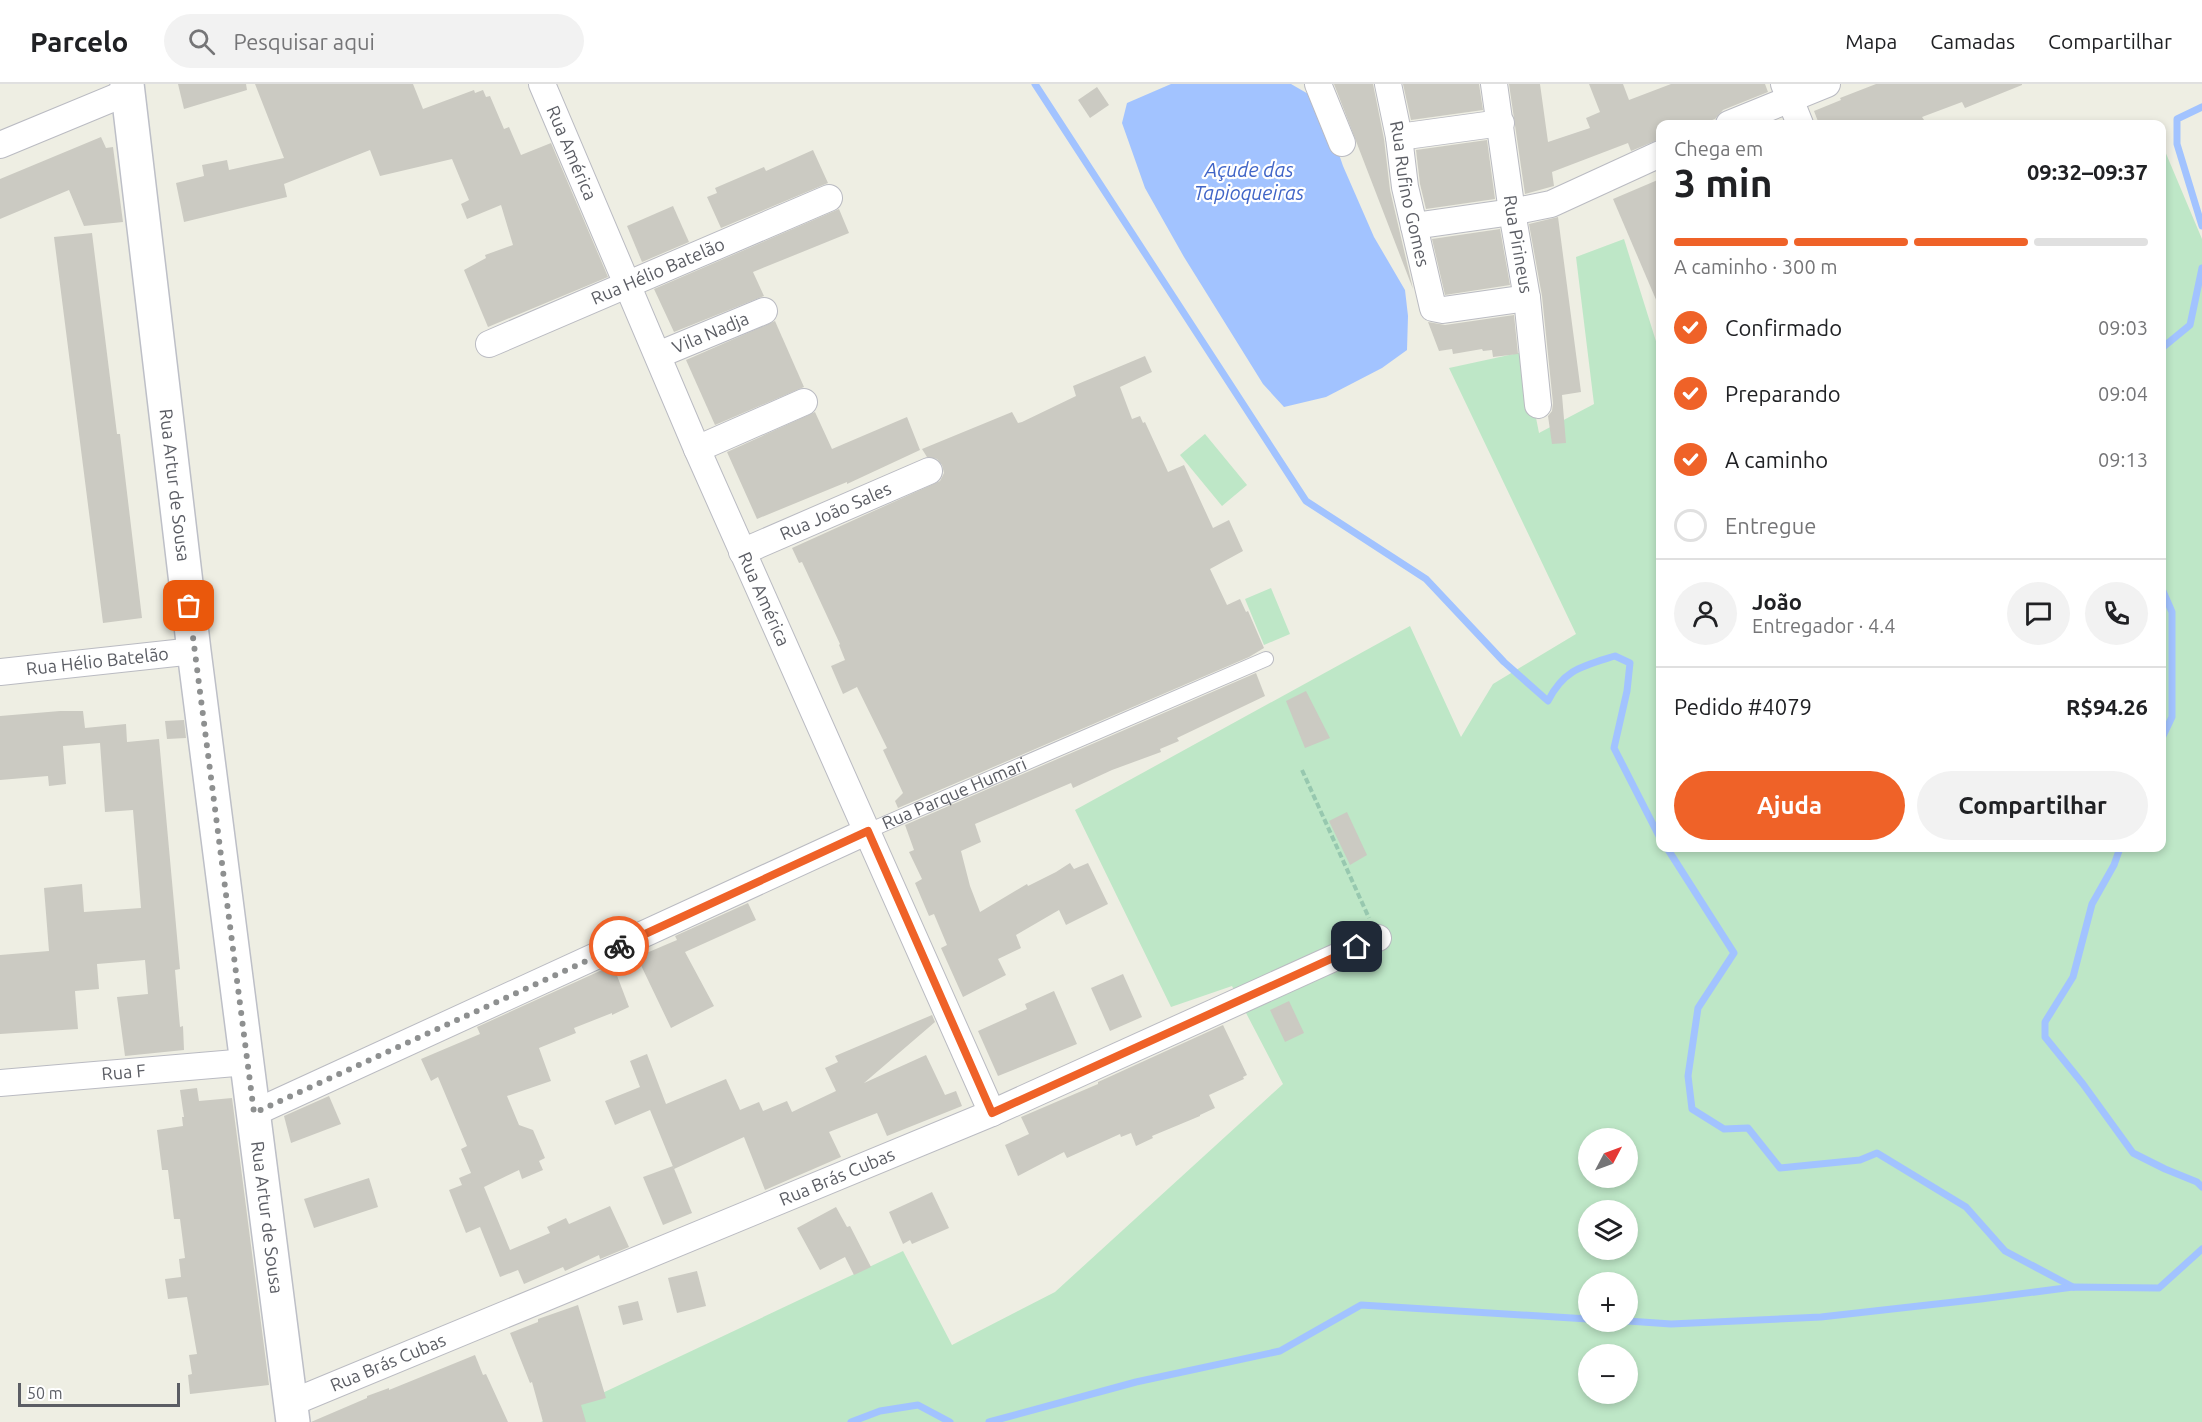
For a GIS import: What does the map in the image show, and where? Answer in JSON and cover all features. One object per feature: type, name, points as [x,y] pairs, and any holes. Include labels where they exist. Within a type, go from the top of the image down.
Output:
[{"type":"street","name":"Rua América","points":[[542,84],[742,552],[992,1113]]},
{"type":"street","points":[[1318,84],[1342,143]]},
{"type":"street","name":"Rua Rufino Gomes","points":[[1388,84],[1399,137],[1405,187],[1430,304],[1437,310],[1527,298]]},
{"type":"street","name":"Rua Pirineus","points":[[1494,84],[1527,298],[1538,405]]},
{"type":"street","points":[[1736,120],[1787,91],[1827,84]]},
{"type":"street","points":[[0,145],[128,88]]},
{"type":"street","name":"Rua Artur de Sousa","points":[[128,88],[194,651],[292,1412]]},
{"type":"street","points":[[1787,91],[1798,120]]},
{"type":"street","points":[[1399,137],[1501,123]]},
{"type":"street","points":[[1414,226],[1551,204],[1656,156]]},
{"type":"street","name":"Rua Hélio Batelão","points":[[489,344],[830,198]]},
{"type":"street","name":"Vila Nadja","points":[[658,356],[764,311]]},
{"type":"street","points":[[697,449],[804,402]]},
{"type":"street","name":"Rua João Sales","points":[[742,552],[929,471]]},
{"type":"street","name":"Rua Hélio Batelão","points":[[0,672],[194,651]]},
{"type":"street","name":"Rua Parque Humari","points":[[254,1113],[868,831]]},
{"type":"street","name":"Rua Brás Cubas","points":[[292,1412],[992,1113],[1377,938]]},
{"type":"street","name":"Rua F","points":[[0,1083],[247,1062]]},
{"type":"lane","name":"Rua Parque Humari","points":[[868,831],[1266,659]]},
{"type":"path","points":[[1302,770],[1377,938]]},
{"type":"green space","points":[[2166,154],[2202,239],[2202,1422],[541,1422],[903,1251],[952,1345],[1055,1292],[1283,1084],[1232,986],[1171,1007],[1075,810],[1410,626],[1461,737],[1493,684],[1576,634],[1449,368],[1523,352],[1539,433],[1594,404],[1576,257],[1624,239],[1656,341],[1656,852],[2166,852]]},
{"type":"green space","points":[[1205,434],[1247,485],[1222,506],[1180,455]]},
{"type":"green space","points":[[1271,588],[1290,634],[1264,645],[1245,599]]},
{"type":"water","name":"Açude das Tapioqueiras","points":[[1171,84],[1291,84],[1310,95],[1328,122],[1343,166],[1374,237],[1405,290],[1408,316],[1407,350],[1382,368],[1326,397],[1284,407],[1263,384],[1184,257],[1145,188],[1122,123],[1127,103]]},
{"type":"building","points":[[178,84],[246,84],[247,90],[184,109]]},
{"type":"building","points":[[255,84],[413,84],[423,109],[474,90],[475,93],[483,90],[486,97],[490,96],[504,129],[509,127],[521,155],[551,143],[608,277],[488,327],[464,270],[486,258],[485,255],[513,245],[501,205],[467,219],[461,204],[469,200],[452,159],[380,176],[370,150],[284,184],[287,197],[184,222],[176,183],[204,176],[202,165],[227,160],[229,170],[284,158]]},
{"type":"building","points":[[1334,84],[1373,84],[1384,139],[1390,190],[1413,289]]},
{"type":"building","points":[[1403,84],[1479,84],[1483,110],[1411,120]]},
{"type":"building","points":[[1509,84],[1540,84],[1548,142],[1590,128],[1586,118],[1600,112],[1589,84],[1623,84],[1629,100],[1671,84],[1765,84],[1768,92],[1723,110],[1712,120],[1656,120],[1656,141],[1631,151],[1628,143],[1552,172],[1554,186],[1525,194]]},
{"type":"building","points":[[1876,84],[2022,84],[1965,108],[1962,102],[1922,117],[1924,120],[1817,120],[1814,111],[1841,100],[1840,98]]},
{"type":"building","points":[[1097,87],[1109,105],[1090,118],[1078,100]]},
{"type":"building","points":[[101,137],[106,148],[113,147],[123,222],[84,226],[69,190],[0,219],[0,179]]},
{"type":"building","points":[[1487,140],[1495,199],[1426,209],[1416,150]]},
{"type":"building","points":[[813,150],[828,183],[721,228],[707,197],[717,193],[715,188],[764,167],[766,171]]},
{"type":"building","points":[[1656,181],[1656,300],[1613,199]]},
{"type":"building","points":[[673,206],[689,242],[642,262],[627,226]]},
{"type":"building","points":[[839,209],[849,233],[753,272],[764,296],[674,332],[654,289]]},
{"type":"building","points":[[1558,217],[1581,392],[1562,395],[1566,443],[1552,444],[1548,416],[1552,411],[1553,403],[1542,296],[1529,224]]},
{"type":"building","points":[[1500,229],[1510,285],[1445,295],[1432,239]]},
{"type":"building","points":[[92,233],[117,434],[120,434],[142,618],[103,623],[54,237]]},
{"type":"building","points":[[1514,315],[1518,354],[1493,357],[1492,350],[1483,351],[1482,349],[1453,354],[1452,349],[1439,351],[1428,322],[1445,325]]},
{"type":"building","points":[[775,321],[804,387],[715,425],[686,360]]},
{"type":"building","points":[[1145,356],[1152,372],[1120,387],[1132,419],[1140,416],[1143,423],[1145,422],[1168,472],[1184,465],[1213,528],[1229,520],[1243,551],[1210,569],[1227,605],[1240,599],[1246,612],[1248,611],[1264,648],[1249,657],[898,808],[895,801],[903,793],[883,750],[887,748],[857,687],[843,694],[831,666],[845,660],[840,644],[802,562],[799,563],[792,548],[940,481],[944,473],[942,465],[937,459],[927,457],[922,449],[1012,412],[1018,423],[1022,422],[1076,396],[1073,386]]},
{"type":"building","points":[[815,412],[832,449],[907,417],[920,450],[847,484],[847,482],[757,519],[727,452]]},
{"type":"building","points":[[1256,673],[1265,696],[1177,738],[1179,741],[1160,749],[1161,752],[1112,770],[1073,788],[1071,783],[975,824],[981,842],[961,851],[970,886],[980,912],[1027,884],[1028,886],[1070,863],[1074,869],[1088,863],[1108,904],[1066,925],[1059,910],[1016,935],[1021,948],[998,959],[1006,975],[963,997],[941,948],[947,945],[934,914],[929,916],[915,883],[922,879],[909,852],[914,850],[905,825]]},
{"type":"building","points":[[1306,691],[1330,738],[1305,748],[1286,701]]},
{"type":"building","points":[[83,711],[85,728],[126,724],[127,742],[159,739],[180,969],[175,970],[184,1050],[125,1056],[117,997],[148,994],[145,960],[97,964],[99,989],[75,991],[78,1029],[0,1034],[0,955],[49,951],[44,888],[82,884],[84,912],[141,908],[133,810],[105,812],[100,743],[63,746],[66,784],[49,786],[48,776],[0,780],[0,716]]},
{"type":"building","points":[[184,720],[186,738],[167,739],[165,721]]},
{"type":"building","points":[[1347,812],[1367,855],[1350,865],[1329,821]]},
{"type":"building","points":[[748,903],[756,920],[685,952],[714,1006],[671,1028],[637,957],[677,940],[675,936]]},
{"type":"building","points":[[613,965],[629,1007],[574,1028],[576,1033],[539,1048],[551,1081],[507,1096],[519,1125],[533,1130],[545,1158],[539,1161],[543,1170],[522,1179],[519,1170],[484,1187],[510,1250],[550,1233],[547,1227],[566,1218],[569,1224],[610,1206],[629,1247],[600,1259],[599,1255],[565,1271],[563,1267],[524,1284],[518,1270],[500,1277],[480,1227],[466,1233],[449,1190],[462,1185],[459,1178],[471,1173],[461,1149],[467,1146],[438,1077],[431,1081],[421,1059],[480,1034],[477,1027]]},
{"type":"building","points":[[1123,974],[1142,1017],[1110,1031],[1091,988]]},
{"type":"building","points":[[1054,991],[1077,1044],[998,1076],[978,1031],[1027,1009],[1025,1004]]},
{"type":"building","points":[[1289,1001],[1304,1033],[1285,1042],[1270,1010]]},
{"type":"building","points":[[932,1015],[935,1022],[864,1083],[926,1055],[945,1095],[956,1091],[962,1106],[887,1136],[877,1113],[829,1132],[841,1157],[765,1190],[744,1137],[674,1169],[650,1110],[615,1125],[605,1101],[640,1087],[630,1061],[647,1054],[666,1104],[726,1079],[740,1110],[759,1102],[763,1111],[787,1101],[792,1112],[836,1091],[825,1068],[838,1062],[835,1056]]},
{"type":"building","points":[[1223,1025],[1247,1075],[1243,1077],[1244,1079],[1209,1095],[1215,1108],[1152,1136],[1153,1138],[1136,1146],[1131,1133],[1121,1137],[1120,1134],[1067,1158],[1064,1152],[1018,1176],[1005,1145],[1029,1134],[1021,1117],[1098,1084],[1098,1082]]},
{"type":"building","points":[[197,1088],[199,1101],[232,1098],[269,1385],[190,1394],[188,1375],[192,1374],[189,1355],[197,1354],[187,1297],[168,1299],[165,1279],[181,1277],[179,1259],[185,1258],[180,1219],[174,1219],[168,1170],[162,1170],[157,1130],[183,1126],[180,1090]]},
{"type":"building","points":[[329,1096],[341,1124],[291,1143],[284,1116]]},
{"type":"building","points":[[673,1166],[692,1213],[663,1225],[643,1177]]},
{"type":"building","points":[[369,1178],[378,1207],[314,1228],[304,1199]]},
{"type":"building","points":[[932,1192],[949,1228],[912,1244],[910,1240],[903,1244],[889,1212]]},
{"type":"building","points":[[836,1207],[847,1227],[850,1226],[871,1267],[854,1275],[845,1257],[820,1270],[797,1228]]},
{"type":"building","points":[[697,1271],[706,1306],[677,1313],[668,1278]]},
{"type":"building","points":[[638,1301],[643,1320],[623,1325],[618,1306]]},
{"type":"building","points":[[578,1305],[606,1398],[581,1405],[586,1422],[543,1422],[532,1382],[530,1383],[510,1333],[538,1322],[538,1319]]},
{"type":"building","points":[[475,1355],[508,1422],[311,1422],[367,1398],[367,1396],[389,1388],[389,1390]]},
{"type":"waterway","points":[[1035,84],[1306,501],[1426,579],[1504,662],[1548,701],[1554,690],[1568,675],[1584,666],[1615,656],[1630,663],[1627,691],[1614,748],[1656,830]]},
{"type":"waterway","points":[[2202,107],[2177,119],[2177,144],[2202,226]]},
{"type":"waterway","points":[[2166,345],[2190,325],[2202,268]]},
{"type":"waterway","points":[[2166,598],[2172,612],[2172,717],[2166,730]]},
{"type":"waterway","points":[[1670,852],[1734,953],[1698,1008],[1688,1076],[1692,1109],[1724,1129],[1748,1128],[1780,1168],[1860,1160],[1877,1153],[1966,1207],[2005,1251],[2073,1287]]},
{"type":"waterway","points":[[2119,852],[2114,865],[2092,904],[2073,977],[2045,1022],[2045,1037],[2083,1084],[2133,1153],[2197,1182],[2202,1187]]},
{"type":"waterway","points":[[1638,1322],[1671,1324],[1821,1317],[2073,1287],[2159,1288],[2202,1249]]},
{"type":"waterway","points":[[989,1422],[1136,1382],[1280,1351],[1361,1305],[1578,1318]]},
{"type":"waterway","points":[[851,1422],[880,1411],[918,1405],[950,1422]]},
{"type":"way so far","points":[[189,606],[254,1113],[619,946]]},
{"type":"route","points":[[619,946],[868,831],[992,1113],[1357,947]]}]
